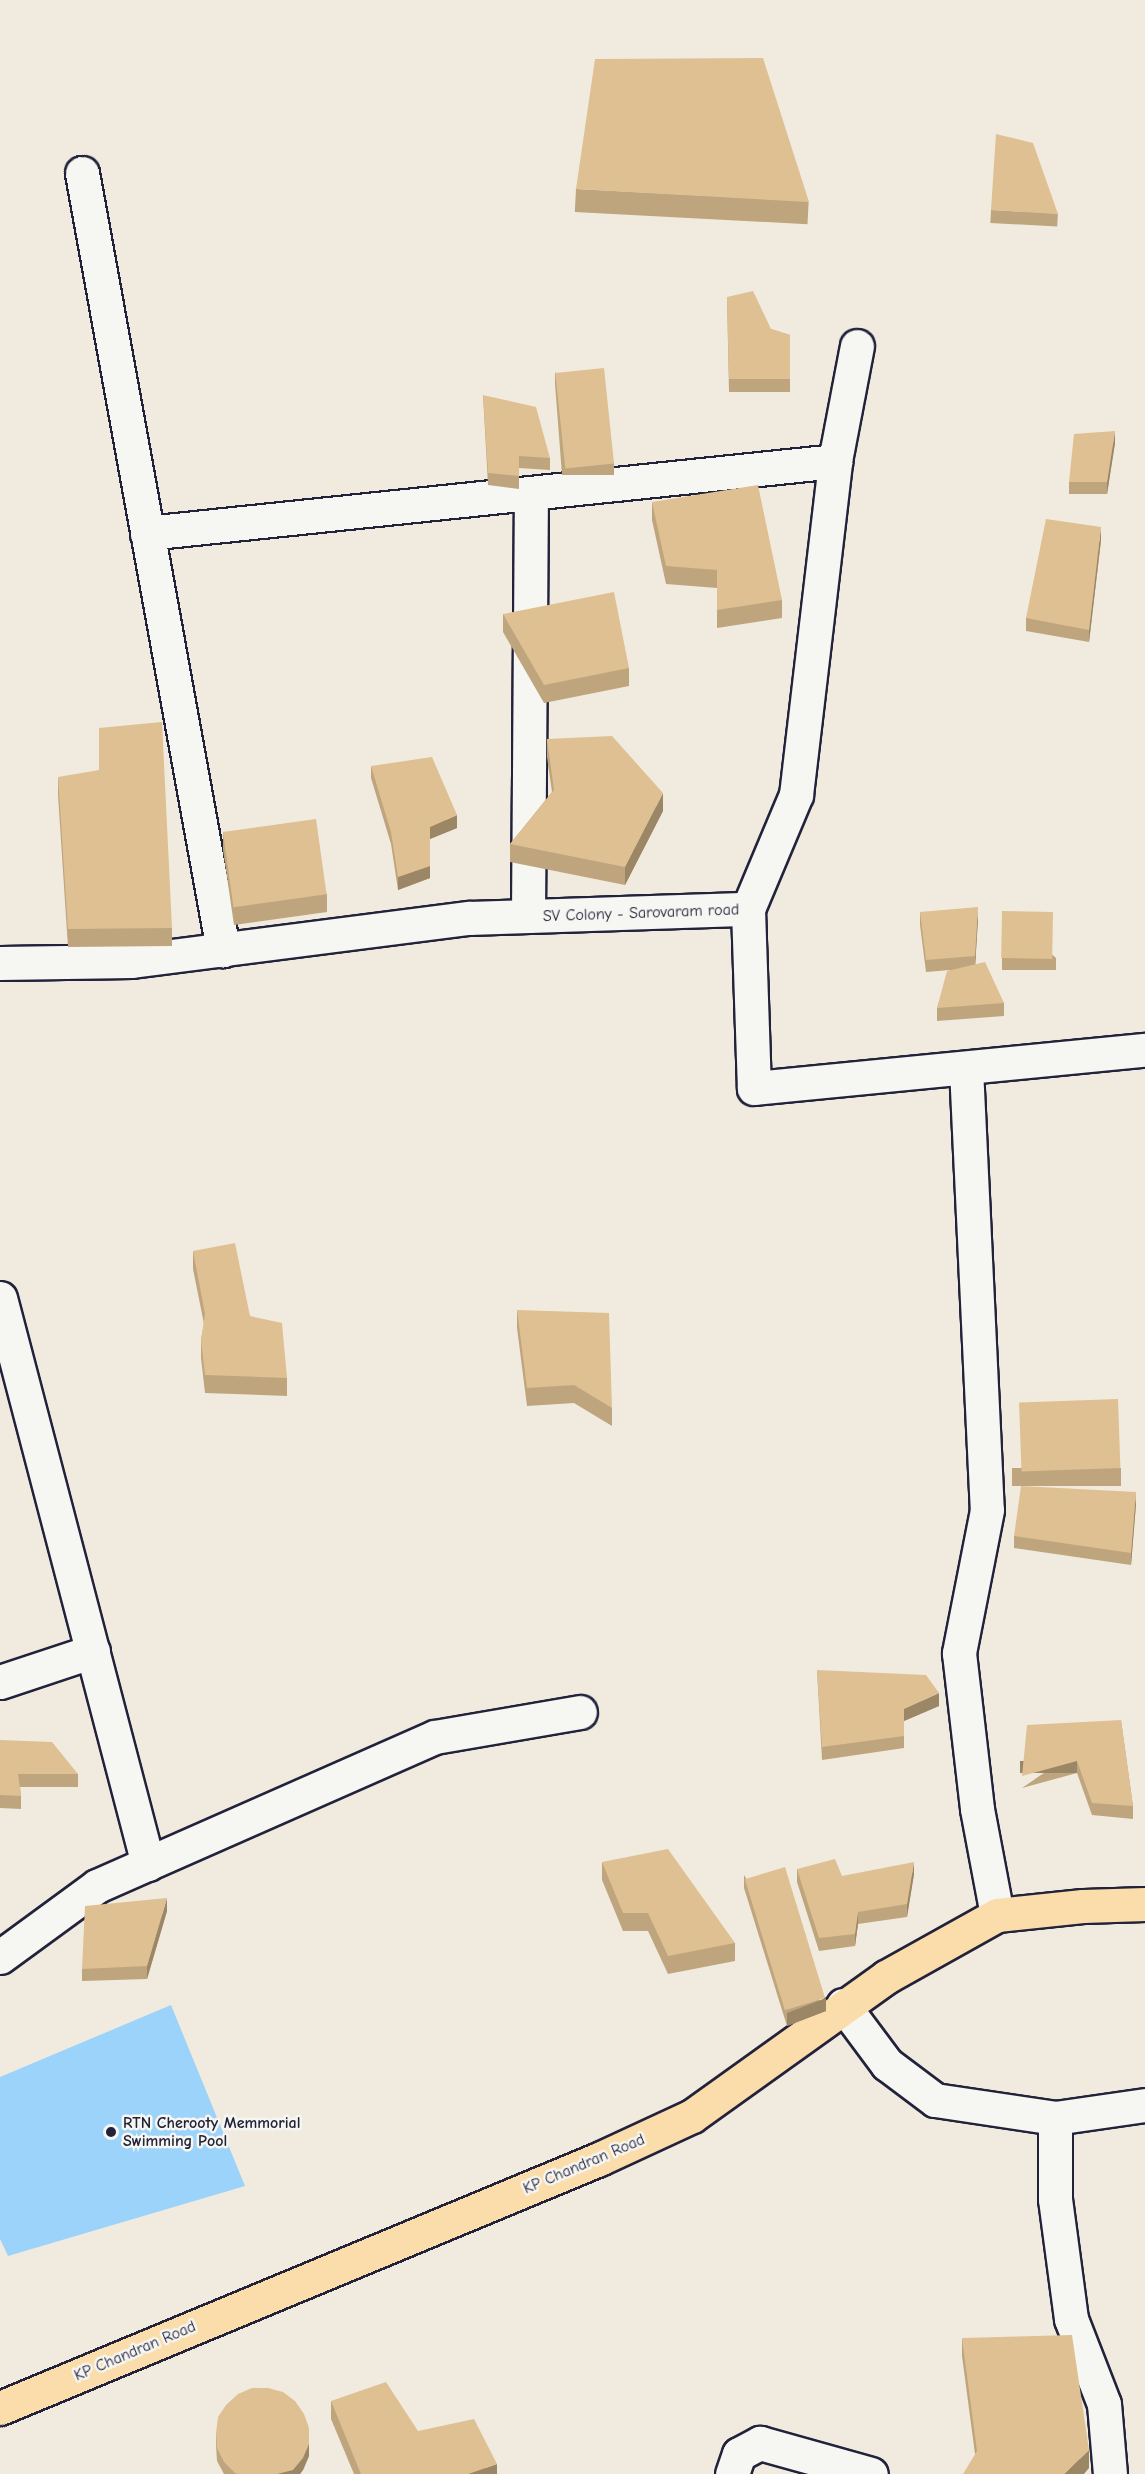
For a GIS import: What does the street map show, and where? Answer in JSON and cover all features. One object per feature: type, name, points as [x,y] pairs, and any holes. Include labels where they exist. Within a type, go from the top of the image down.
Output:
[{"type":"main road","name":"KP Chandran Road","points":[[0,2408],[599,2159],[692,2116],[843,2005],[925,1954],[998,1915],[1083,1906],[1145,1904]]},
{"type":"street","points":[[82,173],[222,950]]},
{"type":"street","points":[[748,909],[796,795],[834,461],[857,346]]},
{"type":"street","points":[[147,533],[834,461]]},
{"type":"street","points":[[528,916],[531,493]]},
{"type":"street","name":"SV Colony - Sarovaram road","points":[[0,963],[132,961],[470,918],[748,909],[754,1088],[1145,1050]]},
{"type":"street","points":[[966,1068],[987,1510],[959,1653],[976,1809],[998,1915]]},
{"type":"street","points":[[0,1298],[148,1864]]},
{"type":"street","points":[[0,1682],[93,1651]]},
{"type":"street","points":[[0,1957],[97,1886],[435,1737],[580,1712]]},
{"type":"street","points":[[843,2005],[887,2064],[935,2100],[1054,2118],[1145,2104]]},
{"type":"street","points":[[1054,2118],[1055,2199],[1071,2319],[1104,2403],[1110,2474]]},
{"type":"street","points":[[732,2474],[739,2454],[760,2443],[871,2474]]},
{"type":"water","name":"RTN Cherooty Memmorial Swimming Pool","points":[[171,2005],[245,2186],[8,2256],[0,2239],[0,2077]]},
{"type":"building","points":[[763,58],[809,202],[576,189],[595,59]]},
{"type":"building","points":[[996,134],[1033,143],[1058,214],[991,210]]},
{"type":"building","points":[[753,291],[771,329],[790,335],[790,379],[729,379],[727,297]]},
{"type":"building","points":[[604,368],[614,463],[565,469],[555,373]]},
{"type":"building","points":[[483,395],[536,407],[550,458],[519,456],[519,476],[488,473]]},
{"type":"building","points":[[1115,431],[1107,482],[1069,482],[1074,434]]},
{"type":"building","points":[[758,485],[782,600],[717,610],[717,570],[666,566],[652,502]]},
{"type":"building","points":[[1046,519],[1101,527],[1089,630],[1026,618]]},
{"type":"building","points":[[614,592],[629,668],[544,685],[503,614]]},
{"type":"building","points":[[162,722],[172,928],[68,929],[58,777],[99,770],[99,728]]},
{"type":"building","points":[[612,736],[663,793],[625,867],[510,844],[554,790],[547,739]]},
{"type":"building","points":[[432,757],[457,815],[430,827],[430,866],[398,877],[391,832],[371,766]]},
{"type":"building","points":[[316,819],[327,894],[233,907],[223,832]]},
{"type":"building","points":[[978,907],[975,956],[926,960],[920,912]]},
{"type":"building","points":[[1002,911],[1053,912],[1052,959],[1001,958]]},
{"type":"building","points":[[985,962],[1004,1003],[937,1008],[947,971]]},
{"type":"building","points":[[235,1243],[250,1316],[282,1323],[287,1378],[205,1375],[201,1340],[205,1314],[193,1251]]},
{"type":"building","points":[[517,1310],[609,1313],[612,1408],[574,1385],[527,1388]]},
{"type":"building","points":[[1118,1399],[1120,1468],[1021,1471],[1019,1402]]},
{"type":"building","points":[[1021,1486],[1136,1492],[1131,1553],[1014,1536]]},
{"type":"building","points":[[817,1670],[926,1675],[939,1693],[904,1709],[904,1736],[822,1747]]},
{"type":"building","points":[[1121,1720],[1133,1806],[1092,1803],[1077,1761],[1022,1776],[1027,1725]]},
{"type":"building","points":[[0,1740],[52,1742],[78,1774],[18,1774],[21,1796],[0,1795]]},
{"type":"building","points":[[668,1849],[735,1943],[668,1956],[648,1913],[623,1913],[602,1862]]},
{"type":"building","points":[[835,1859],[842,1876],[914,1862],[907,1904],[858,1912],[855,1934],[819,1938],[797,1869]]},
{"type":"building","points":[[785,1867],[825,1998],[785,2010],[745,1879]]},
{"type":"building","points":[[167,1898],[147,1966],[82,1969],[85,1906]]},
{"type":"building","points":[[1072,2335],[1089,2450],[1064,2474],[963,2474],[977,2451],[962,2338]]},
{"type":"building","points":[[386,2382],[418,2431],[474,2419],[497,2464],[468,2474],[361,2474],[331,2401]]},
{"type":"building","points":[[252,2388],[268,2388],[283,2392],[295,2401],[304,2414],[309,2428],[309,2444],[303,2458],[293,2470],[277,2474],[238,2474],[224,2462],[217,2448],[218,2417],[226,2405],[238,2394]]},
{"type":"place","name":"RTN Cherooty Memmorial Swimming Pool","points":[[111,2132]]}]
